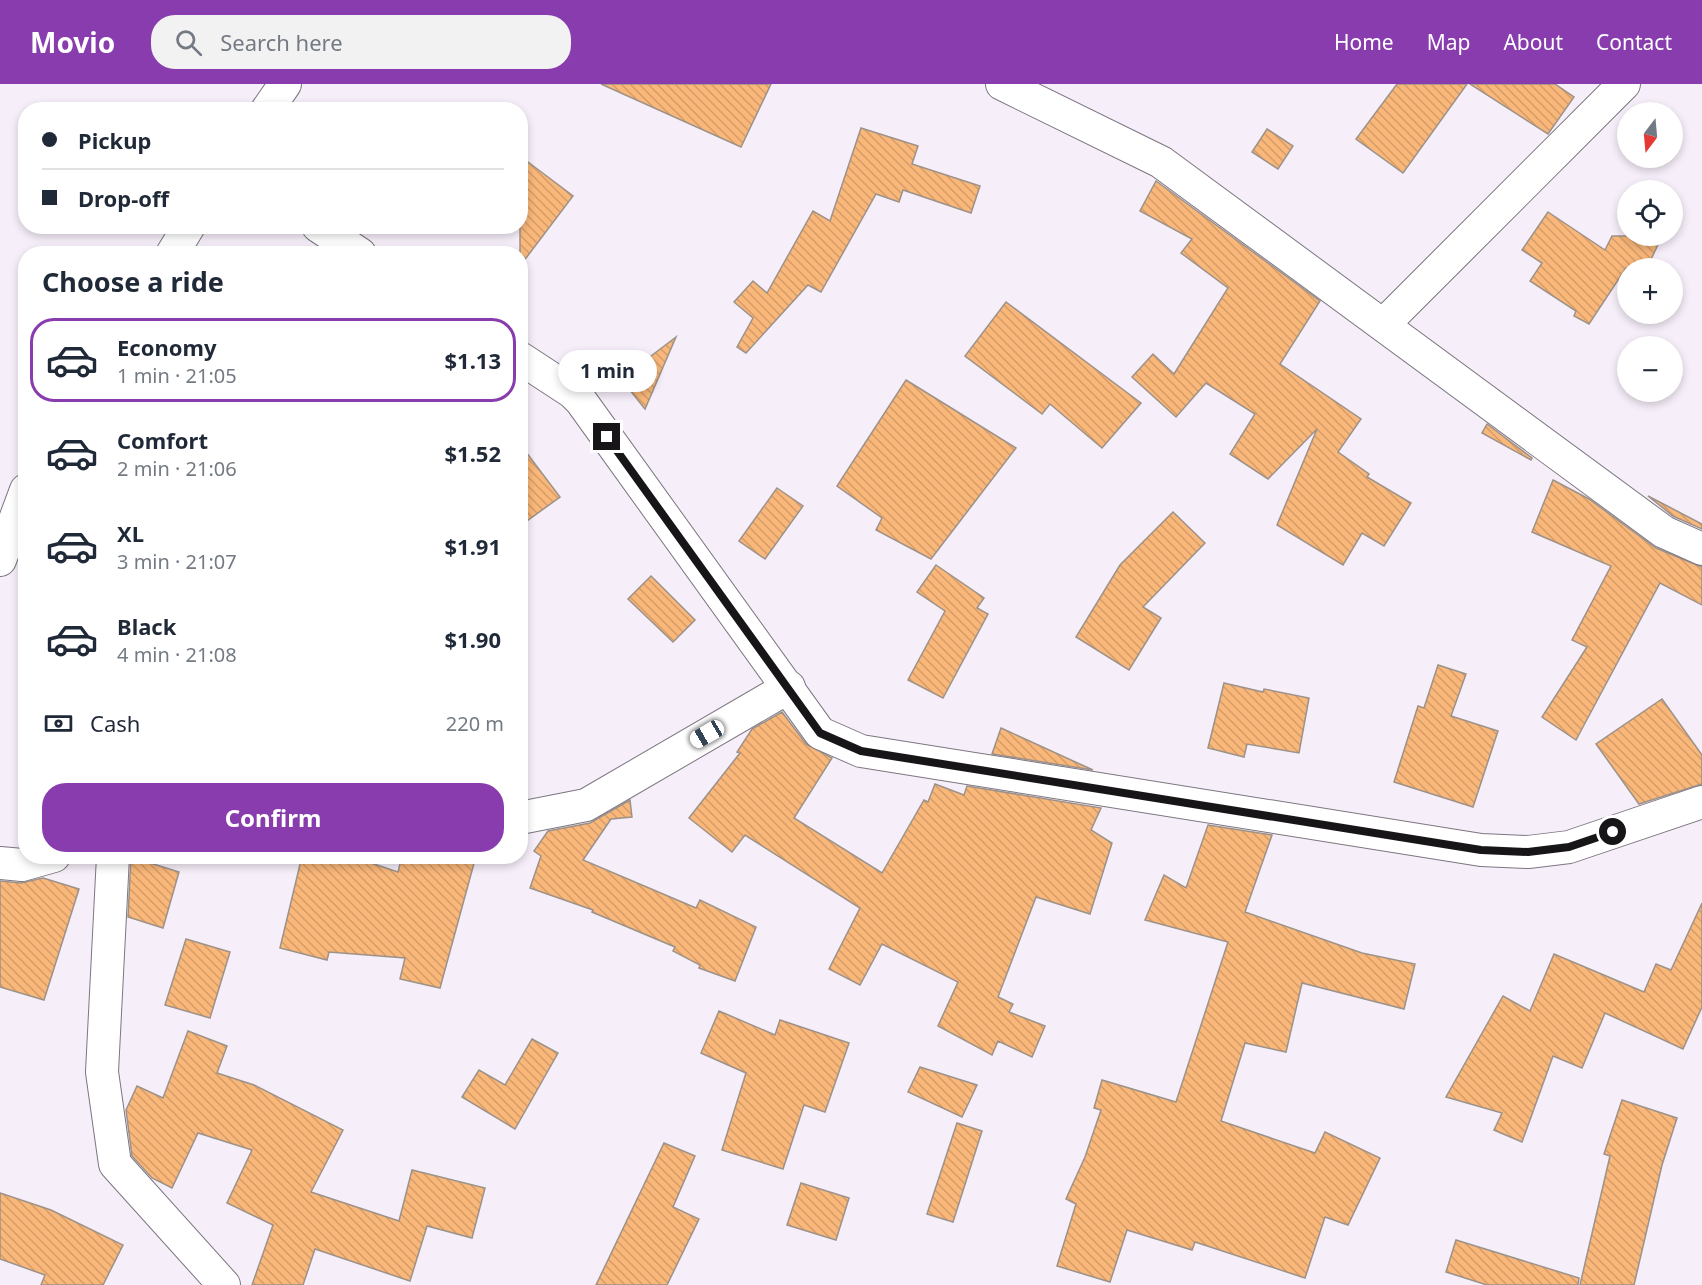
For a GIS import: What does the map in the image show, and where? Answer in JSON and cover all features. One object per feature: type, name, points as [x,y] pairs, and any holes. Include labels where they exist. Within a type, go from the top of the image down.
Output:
[{"type":"street","points":[[273,102],[285,84]]},
{"type":"street","points":[[1002,84],[1161,162],[1664,532],[1702,549]]},
{"type":"street","points":[[1383,325],[1624,84]]},
{"type":"street","points":[[330,234],[348,246]]},
{"type":"street","points":[[528,363],[572,392],[581,401],[820,733],[861,751],[1481,850],[1528,852],[1569,847],[1702,802]]},
{"type":"street","points":[[0,560],[18,512]]},
{"type":"street","points":[[528,816],[586,805],[789,687]]},
{"type":"street","points":[[0,863],[26,864]]},
{"type":"street","points":[[113,864],[102,1072],[115,1164],[224,1285]]},
{"type":"building","points":[[601,84],[771,84],[741,147]]},
{"type":"building","points":[[1397,84],[1467,84],[1403,173],[1356,139]]},
{"type":"building","points":[[1470,84],[1555,84],[1574,97],[1548,134]]},
{"type":"building","points":[[861,128],[918,146],[912,164],[980,186],[971,213],[903,190],[899,202],[876,194],[821,292],[808,285],[746,353],[737,347],[753,318],[734,302],[753,281],[767,293],[813,211],[830,221]]},
{"type":"building","points":[[1267,129],[1293,146],[1278,169],[1252,152]]},
{"type":"building","points":[[528,162],[573,196],[528,255],[528,246],[520,246],[520,234],[528,234]]},
{"type":"building","points":[[1156,181],[1320,301],[1280,364],[1361,419],[1338,452],[1369,474],[1367,477],[1411,503],[1384,546],[1362,533],[1343,565],[1277,525],[1317,429],[1268,479],[1230,454],[1255,414],[1206,383],[1176,417],[1132,377],[1153,354],[1174,374],[1228,288],[1181,253],[1192,239],[1140,211]]},
{"type":"building","points":[[1548,212],[1605,250],[1612,236],[1617,236],[1617,246],[1657,246],[1652,258],[1617,258],[1617,282],[1589,324],[1574,316],[1576,311],[1530,281],[1542,263],[1522,250]]},
{"type":"building","points":[[1006,302],[1141,403],[1102,448],[1050,404],[1042,414],[965,356]]},
{"type":"building","points":[[676,337],[645,409],[621,379]]},
{"type":"building","points":[[906,380],[1016,448],[931,559],[876,530],[882,518],[837,486]]},
{"type":"building","points":[[1487,424],[1532,458],[1531,460],[1482,433]]},
{"type":"building","points":[[528,455],[560,497],[528,520]]},
{"type":"building","points":[[1553,480],[1589,499],[1656,548],[1702,567],[1702,605],[1660,583],[1576,740],[1542,717],[1587,647],[1572,640],[1611,566],[1532,532]]},
{"type":"building","points":[[777,488],[803,506],[765,559],[739,541]]},
{"type":"building","points":[[1648,496],[1702,524],[1702,529],[1673,516]]},
{"type":"building","points":[[1173,512],[1205,543],[1143,607],[1161,618],[1129,670],[1076,637],[1120,565]]},
{"type":"building","points":[[936,565],[984,598],[977,608],[988,614],[943,698],[908,680],[945,611],[917,592]]},
{"type":"building","points":[[651,576],[695,620],[673,642],[628,599]]},
{"type":"building","points":[[1438,665],[1466,674],[1451,716],[1498,731],[1473,807],[1394,782],[1418,706],[1424,708]]},
{"type":"building","points":[[1224,683],[1263,692],[1264,689],[1309,698],[1299,753],[1247,744],[1244,757],[1208,748]]},
{"type":"building","points":[[1662,699],[1702,755],[1702,784],[1639,804],[1596,744]]},
{"type":"building","points":[[782,712],[806,744],[832,758],[794,818],[882,873],[924,800],[928,802],[935,784],[964,795],[967,786],[1101,808],[1091,830],[1112,843],[1090,914],[1036,897],[998,997],[1013,1004],[1009,1012],[1045,1026],[1032,1057],[998,1041],[992,1055],[938,1026],[958,982],[882,944],[860,985],[829,969],[860,908],[745,835],[732,852],[689,818],[740,753],[737,752],[752,729]]},
{"type":"building","points":[[1001,728],[1093,770],[992,754]]},
{"type":"building","points":[[630,800],[632,817],[611,819],[583,860],[696,908],[700,900],[756,927],[735,981],[699,968],[700,965],[673,951],[675,947],[592,912],[593,910],[530,888],[541,856],[534,851],[548,831],[590,823]]},
{"type":"building","points":[[1208,825],[1272,835],[1245,912],[1362,953],[1415,964],[1404,1009],[1302,983],[1286,1052],[1245,1043],[1221,1121],[1315,1153],[1325,1132],[1380,1158],[1348,1225],[1325,1217],[1305,1278],[1195,1242],[1192,1250],[1127,1230],[1110,1282],[1057,1266],[1076,1204],[1066,1199],[1085,1157],[1101,1110],[1094,1108],[1102,1080],[1176,1102],[1228,942],[1145,920],[1164,875],[1186,888]]},
{"type":"building","points":[[131,864],[153,864],[179,872],[163,928],[128,917]]},
{"type":"building","points":[[300,864],[374,864],[398,872],[400,864],[474,864],[440,988],[400,979],[405,958],[329,952],[327,960],[280,948]]},
{"type":"building","points":[[43,878],[79,889],[44,1000],[0,987],[0,881],[21,883]]},
{"type":"building","points":[[1702,903],[1702,1007],[1683,1049],[1605,1013],[1582,1068],[1553,1056],[1522,1142],[1494,1130],[1502,1113],[1446,1097],[1503,996],[1530,1011],[1554,954],[1644,992],[1656,964],[1671,970]]},
{"type":"building","points":[[186,939],[230,952],[210,1018],[165,1005]]},
{"type":"building","points":[[719,1011],[775,1035],[780,1020],[849,1043],[825,1112],[804,1105],[783,1169],[722,1150],[746,1073],[701,1053]]},
{"type":"building","points":[[188,1031],[227,1046],[217,1073],[254,1085],[343,1130],[311,1192],[399,1221],[412,1170],[485,1188],[472,1238],[427,1226],[410,1281],[315,1249],[303,1285],[252,1285],[273,1225],[227,1203],[252,1150],[198,1133],[172,1188],[152,1178],[132,1156],[126,1110],[137,1086],[163,1098]]},
{"type":"building","points":[[532,1039],[558,1053],[515,1129],[462,1097],[479,1070],[505,1085]]},
{"type":"building","points":[[920,1067],[977,1085],[962,1117],[908,1092]]},
{"type":"building","points":[[1622,1100],[1677,1118],[1662,1165],[1634,1285],[1580,1285],[1610,1156],[1604,1154]]},
{"type":"building","points":[[957,1123],[982,1131],[953,1222],[927,1214]]},
{"type":"building","points":[[664,1143],[695,1156],[673,1207],[699,1219],[667,1285],[596,1285]]},
{"type":"building","points":[[801,1183],[849,1198],[836,1240],[787,1225]]},
{"type":"building","points":[[0,1193],[51,1210],[123,1245],[103,1285],[41,1285],[45,1275],[0,1259]]},
{"type":"building","points":[[1456,1240],[1579,1278],[1578,1285],[1487,1285],[1446,1272]]},
{"type":"route","points":[[607,437],[820,733],[837,742],[861,751],[1481,850],[1528,852],[1569,847],[1613,832]]}]
